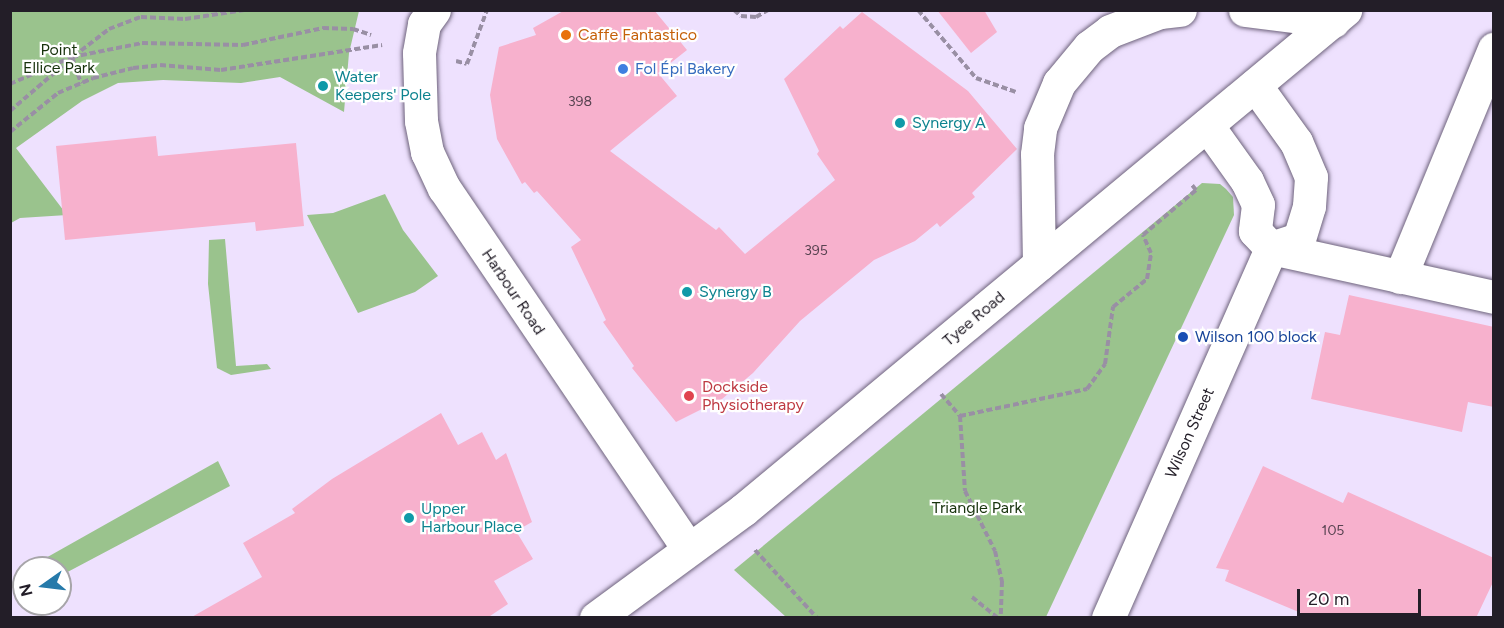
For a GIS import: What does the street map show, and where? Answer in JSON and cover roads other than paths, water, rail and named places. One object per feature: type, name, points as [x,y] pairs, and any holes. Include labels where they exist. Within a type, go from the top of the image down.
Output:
[{"type":"street","name":"Harbour Road","points":[[434,10],[424,24],[419,53],[421,121],[428,152],[444,188],[688,549]]},
{"type":"street","points":[[1039,264],[1037,154],[1048,104],[1073,64],[1110,31],[1160,12],[1180,10]]},
{"type":"street","points":[[1245,10],[1339,16]]},
{"type":"street","name":"Tyee Road","points":[[596,618],[743,510],[1339,16]]},
{"type":"street","points":[[1400,277],[1494,49]]},
{"type":"street","points":[[1255,86],[1296,142],[1311,177],[1309,206],[1299,238],[1271,248]]},
{"type":"street","points":[[1207,125],[1247,181],[1258,205],[1256,231],[1271,248],[1494,297]]},
{"type":"street","name":"Wilson Street","points":[[1108,618],[1271,248]]},
{"type":"place","name":"Caffe Fantastico","points":[[566,35]]},
{"type":"place","name":"Fol Épi Bakery","points":[[623,69]]},
{"type":"place","name":"Water Keepers' Pole","points":[[323,86]]},
{"type":"place","name":"Synergy A","points":[[900,123]]},
{"type":"place","name":"Synergy B","points":[[687,292]]},
{"type":"place","name":"Wilson 100 block","points":[[1183,337]]},
{"type":"place","name":"Dockside Physiotherapy","points":[[689,396]]},
{"type":"place","name":"Upper Harbour Place","points":[[409,518]]},
{"type":"park label","name":"Point Ellice Park","points":[[59,59]]},
{"type":"park label","name":"Triangle Park","points":[[977,508]]}]
